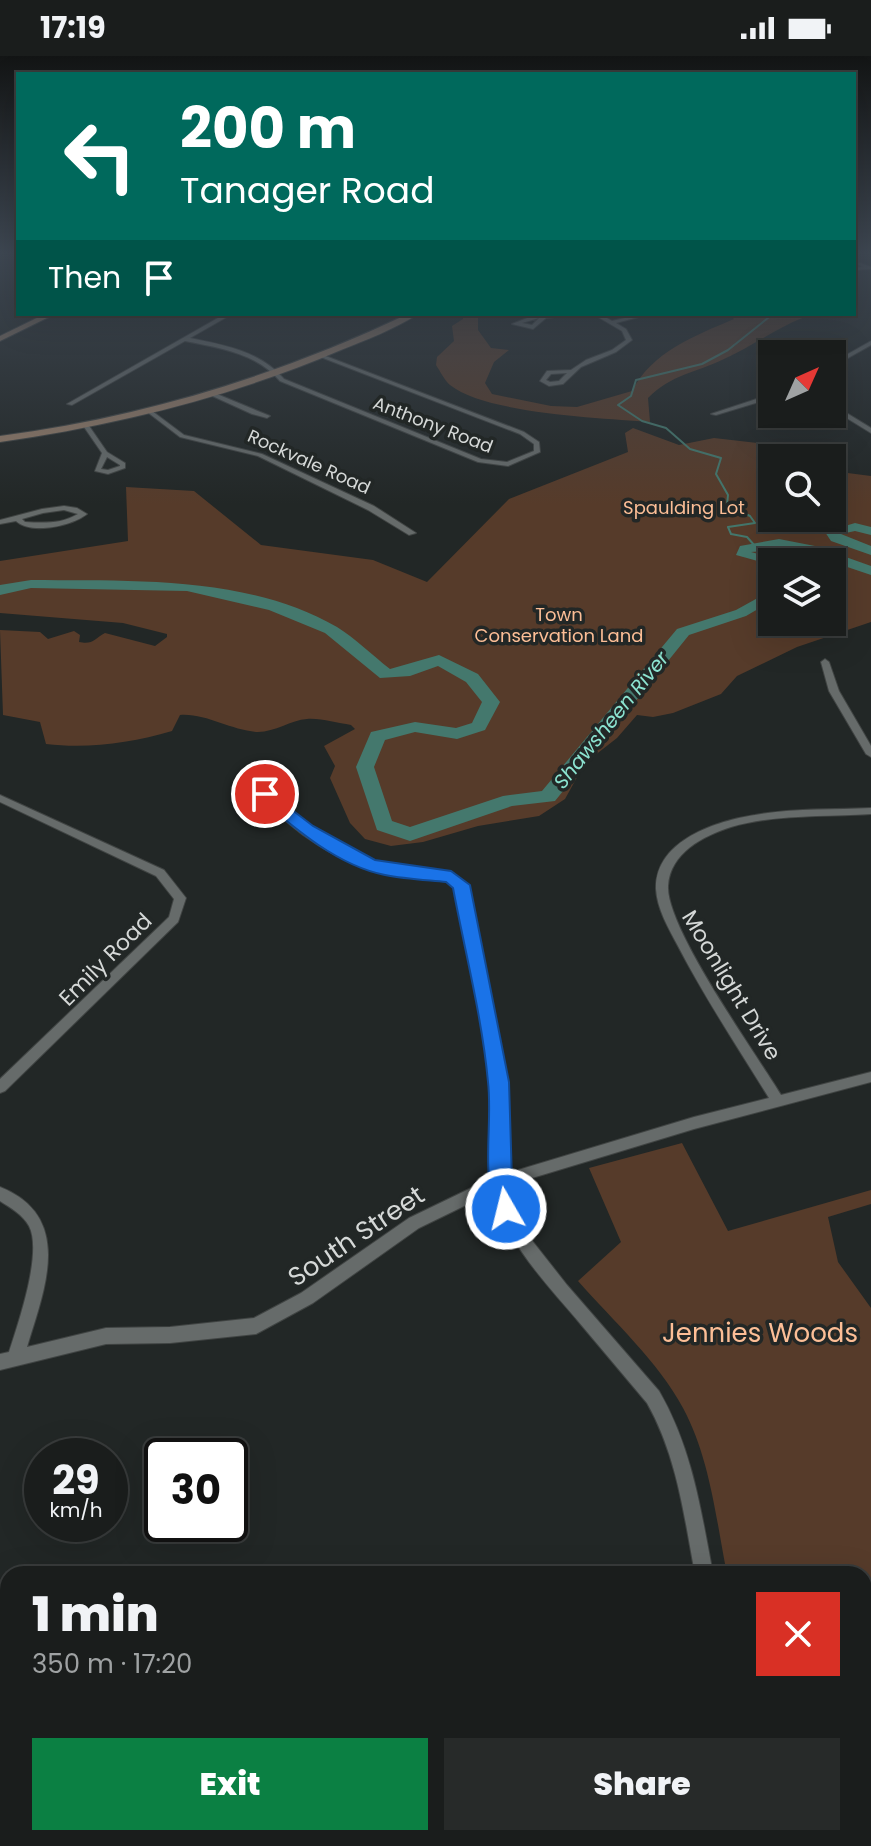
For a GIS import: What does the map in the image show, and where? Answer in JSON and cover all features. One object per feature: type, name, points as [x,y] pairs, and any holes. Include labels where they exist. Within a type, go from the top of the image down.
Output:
[{"type":"main road","points":[[0,439],[85,424],[210,393],[321,356],[364,337]]},
{"type":"street","points":[[70,404],[188,337]]},
{"type":"street","points":[[569,371],[627,342],[628,337]]},
{"type":"street","points":[[184,339],[234,349],[271,367],[274,373]]},
{"type":"street","points":[[846,357],[871,343]]},
{"type":"street","name":"Anthony Road","points":[[274,373],[282,380],[480,461],[508,464],[537,452],[537,443],[518,431],[321,356]]},
{"type":"street","points":[[210,393],[267,416]]},
{"type":"street","points":[[714,414],[758,400]]},
{"type":"street","name":"Rockvale Road","points":[[148,410],[182,436],[260,455],[371,508],[412,533]]},
{"type":"street","points":[[846,415],[871,431]]},
{"type":"street","points":[[85,424],[105,453]]},
{"type":"street","points":[[0,522],[69,509],[83,514],[69,522],[53,524],[34,525],[19,520]]},
{"type":"street","points":[[825,662],[834,691],[871,754]]},
{"type":"street","points":[[265,794],[307,830],[369,864],[384,869],[451,877],[462,886],[499,1082],[501,1181],[506,1209],[525,1243],[653,1397],[668,1421],[679,1450],[702,1566]]},
{"type":"street","name":"Emily Road","points":[[0,798],[160,873],[180,898],[174,919],[0,1087]]},
{"type":"street","name":"Moonlight Drive","points":[[778,1101],[672,927],[662,895],[665,874],[690,840],[737,822],[871,811]]},
{"type":"street","name":"South Street","points":[[8,1361],[106,1336],[170,1335],[256,1326],[307,1298],[414,1223],[501,1181],[778,1101],[870,1080]]},
{"type":"street","points":[[0,1194],[30,1215],[41,1238],[32,1300],[8,1361]]},
{"type":"green space","points":[[453,337],[483,337],[491,348],[509,350],[494,362],[485,383],[492,394],[551,406],[577,407],[632,391],[651,366],[695,337],[766,337],[657,390],[648,398],[650,422],[546,413],[467,395],[444,378],[436,365],[437,357],[454,341]]},
{"type":"green space","points":[[633,428],[679,445],[714,438],[766,444],[758,444],[758,532],[846,532],[846,473],[871,476],[871,622],[846,630],[846,548],[758,548],[758,636],[830,636],[797,647],[737,676],[721,694],[673,713],[653,717],[637,715],[617,738],[585,763],[565,799],[539,816],[478,826],[423,842],[391,846],[365,839],[350,823],[330,778],[335,766],[324,746],[355,729],[351,725],[307,719],[258,732],[180,715],[172,731],[125,742],[78,746],[46,744],[40,722],[3,715],[0,630],[40,632],[48,639],[74,631],[80,635],[79,642],[84,643],[105,633],[155,646],[167,637],[167,634],[123,623],[0,613],[0,561],[128,541],[126,487],[194,491],[261,545],[373,560],[427,582],[509,499],[628,452],[625,433]]},
{"type":"green space","name":"Jennies Woods","points":[[682,1143],[728,1231],[871,1190],[871,1204],[828,1217],[838,1262],[871,1308],[871,1566],[726,1566],[706,1468],[683,1408],[648,1358],[578,1281],[621,1242],[589,1168]]},
{"type":"waterway","points":[[745,337],[702,364],[636,380],[631,396],[618,405],[642,421],[666,428],[690,449],[721,458],[716,474],[728,495],[727,505],[750,516],[755,523],[728,527],[731,534],[747,537],[755,546]]},
{"type":"waterway","name":"Shawsheen River","points":[[871,531],[855,527],[832,532],[836,538],[871,551]]},
{"type":"waterway","name":"Shawsheen River","points":[[758,558],[743,555],[745,549],[779,543],[806,548]]},
{"type":"waterway","name":"Shawsheen River","points":[[846,563],[871,571]]},
{"type":"waterway","name":"Shawsheen River","points":[[0,590],[31,584],[187,586],[274,607],[331,630],[386,674],[410,671],[439,660],[472,678],[491,702],[479,726],[457,734],[415,727],[377,736],[365,767],[384,825],[410,834],[510,800],[548,797],[683,632],[741,613],[758,603]]},
{"type":"route","points":[[265,794],[277,808],[307,830],[369,864],[405,873],[451,877],[461,885],[499,1082],[501,1181],[506,1209]]},
{"type":"park label","name":"Spaulding Lot","points":[[684,508]]},
{"type":"park label","name":"Town Conservation Land","points":[[559,625]]}]
